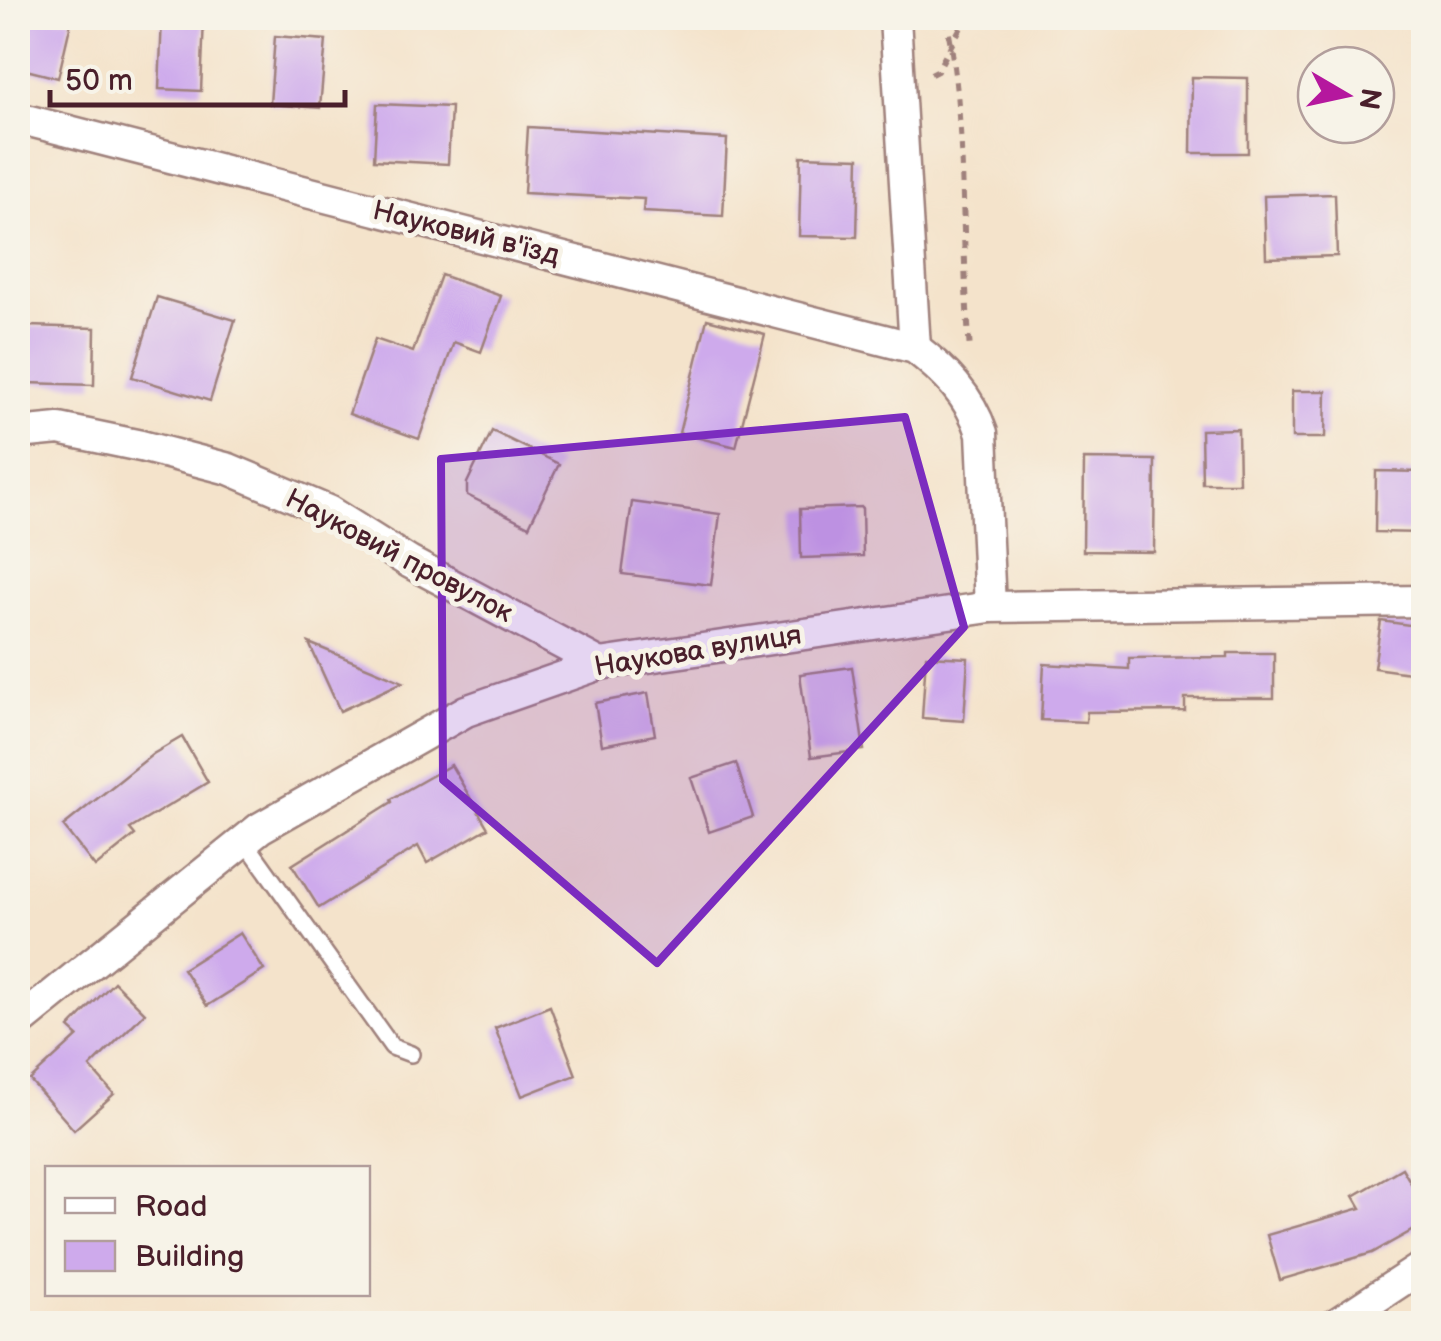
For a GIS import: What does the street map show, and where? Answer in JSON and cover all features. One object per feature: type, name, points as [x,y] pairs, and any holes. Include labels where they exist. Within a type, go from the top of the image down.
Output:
[{"type":"street","points":[[896,18],[915,348]]},
{"type":"street","name":"Науковий в'їзд","points":[[18,118],[915,348],[947,372],[976,415],[982,433],[990,607]]},
{"type":"street","name":"Науковий провулок","points":[[18,433],[59,429],[229,470],[328,511],[409,562],[600,664]]},
{"type":"street","name":"Наукова вулиця","points":[[18,1023],[260,828],[466,711],[600,664],[990,607],[1424,601]]},
{"type":"street","points":[[1336,1324],[1424,1266]]},
{"type":"lane","points":[[245,840],[392,1047],[411,1054]]},
{"type":"path","points":[[946,18],[960,141],[964,282],[971,358]]},
{"type":"path","points":[[898,90],[937,71],[966,18]]},
{"type":"highlighted area","points":[[905,417],[964,627],[657,963],[443,780],[441,459]]},
{"type":"building","points":[[18,18],[72,18],[58,78],[18,68]]},
{"type":"building","points":[[162,18],[204,18],[201,91],[159,89]]},
{"type":"building","points":[[275,36],[326,40],[320,108],[270,104]]},
{"type":"building","points":[[1192,77],[1248,78],[1248,153],[1191,153]]},
{"type":"building","points":[[377,104],[451,107],[448,164],[374,160]]},
{"type":"building","points":[[528,127],[727,139],[723,216],[643,212],[644,199],[524,193]]},
{"type":"building","points":[[801,156],[859,158],[857,237],[799,236]]},
{"type":"building","points":[[1335,194],[1337,256],[1266,258],[1264,196]]},
{"type":"building","points":[[441,275],[501,296],[481,352],[454,342],[419,439],[349,414],[375,339],[413,352]]},
{"type":"building","points":[[157,297],[235,320],[210,401],[132,377]]},
{"type":"building","points":[[707,319],[765,334],[736,447],[679,433]]},
{"type":"building","points":[[28,326],[95,328],[94,385],[27,383]]},
{"type":"building","points":[[1292,391],[1326,391],[1325,438],[1292,438]]},
{"type":"building","points":[[1238,429],[1239,483],[1202,483],[1201,430]]},
{"type":"building","points":[[492,431],[559,464],[529,526],[467,495],[467,483]]},
{"type":"building","points":[[1084,459],[1155,460],[1154,552],[1083,551]]},
{"type":"building","points":[[1376,471],[1424,472],[1424,533],[1375,532]]},
{"type":"building","points":[[632,502],[720,514],[711,585],[622,574]]},
{"type":"building","points":[[862,507],[863,556],[801,558],[800,509]]},
{"type":"building","points":[[1381,621],[1424,627],[1424,675],[1374,668]]},
{"type":"building","points":[[309,643],[403,682],[340,711]]},
{"type":"building","points":[[1228,653],[1274,653],[1274,698],[1185,698],[1185,711],[1087,712],[1086,722],[1041,720],[1044,664],[1129,669],[1129,658],[1228,657]]},
{"type":"building","points":[[926,656],[968,658],[964,721],[922,718]]},
{"type":"building","points":[[852,667],[864,750],[811,757],[800,674]]},
{"type":"building","points":[[648,693],[655,735],[602,745],[595,703]]},
{"type":"building","points":[[182,737],[208,782],[130,829],[135,835],[95,867],[63,826],[153,754]]},
{"type":"building","points":[[736,763],[753,817],[709,832],[691,778]]},
{"type":"building","points":[[451,765],[488,828],[427,863],[418,846],[319,908],[292,865],[392,802],[391,799]]},
{"type":"building","points":[[240,933],[264,970],[207,1006],[183,969]]},
{"type":"building","points":[[114,982],[145,1013],[90,1067],[114,1094],[74,1130],[30,1080],[78,1036],[69,1028]]},
{"type":"building","points":[[550,1006],[576,1075],[522,1096],[495,1028]]},
{"type":"building","points":[[1402,1168],[1424,1205],[1424,1224],[1372,1253],[1280,1280],[1267,1235],[1361,1208],[1354,1196]]}]
